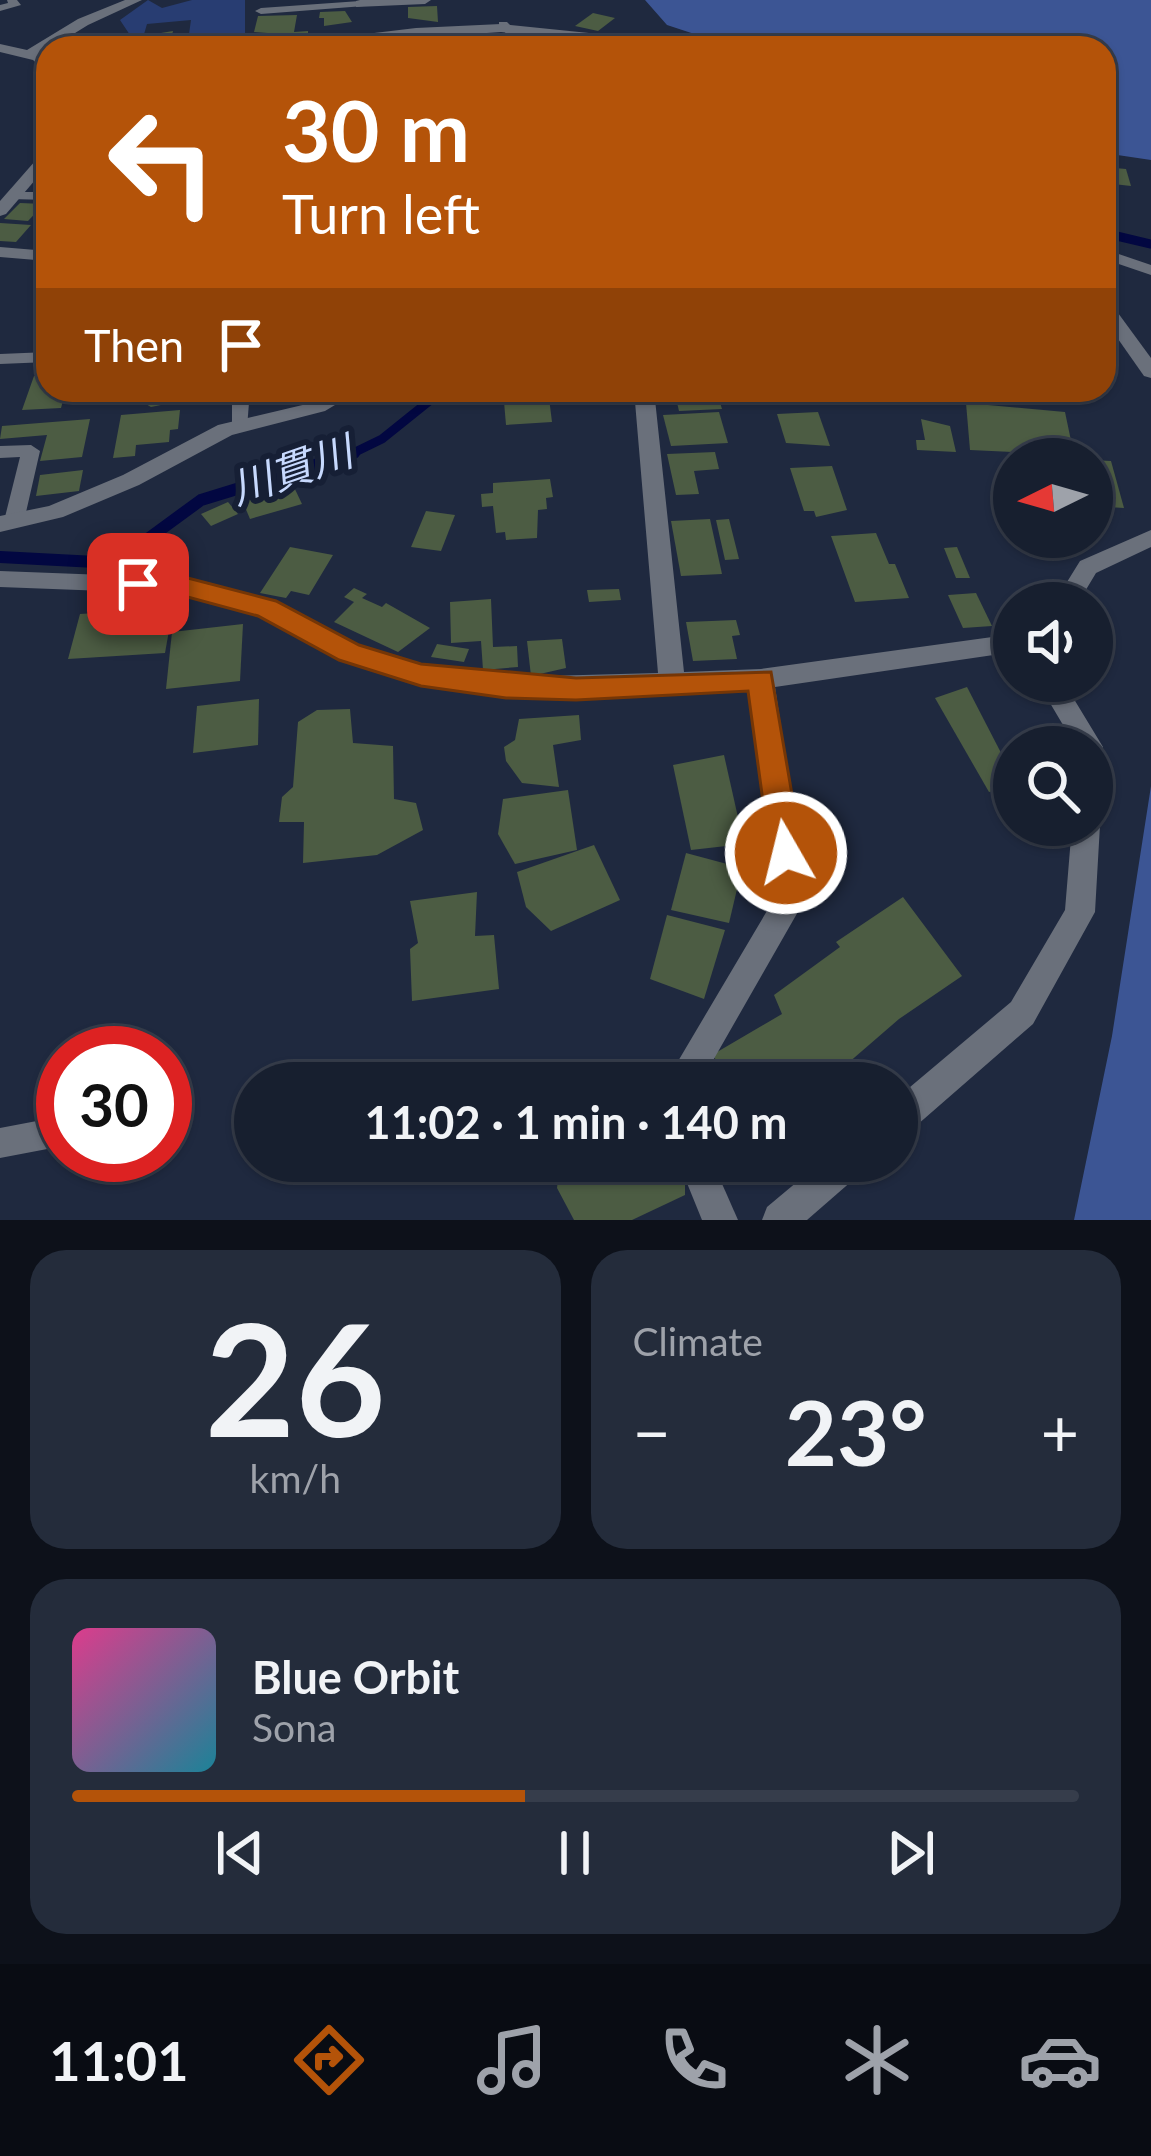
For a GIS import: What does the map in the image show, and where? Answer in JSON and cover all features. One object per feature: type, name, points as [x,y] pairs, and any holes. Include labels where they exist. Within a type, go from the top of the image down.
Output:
[{"type":"street","points":[[68,36],[83,22],[136,0]]},
{"type":"street","points":[[365,36],[360,2],[425,0]]},
{"type":"street","points":[[421,36],[503,24],[590,36]]},
{"type":"street","points":[[0,48],[36,59]]},
{"type":"street","points":[[0,211],[36,170]]},
{"type":"street","points":[[1116,323],[1151,372]]},
{"type":"street","points":[[7,522],[55,512],[241,424],[327,402]]},
{"type":"street","points":[[645,402],[672,683]]},
{"type":"street","points":[[1079,582],[1088,567],[1151,538]]},
{"type":"street","points":[[0,579],[184,586],[267,608],[349,652],[421,675],[506,687],[760,680],[993,646]]},
{"type":"street","points":[[694,1062],[793,896],[760,680]]},
{"type":"street","points":[[918,1102],[1022,1013],[1080,912],[1084,846]]},
{"type":"street","points":[[704,1182],[720,1220]]},
{"type":"street","points":[[780,1220],[824,1182]]},
{"type":"lane","points":[[0,8],[15,4],[11,0]]},
{"type":"lane","points":[[261,10],[360,2]]},
{"type":"lane","points":[[503,24],[514,36]]},
{"type":"lane","points":[[16,196],[36,196]]},
{"type":"lane","points":[[0,252],[36,255]]},
{"type":"lane","points":[[1116,258],[1151,270]]},
{"type":"lane","points":[[0,359],[36,358]]},
{"type":"lane","points":[[241,402],[241,424]]},
{"type":"lane","points":[[1,452],[31,451],[7,522]]},
{"type":"lane","points":[[0,1143],[36,1136]]},
{"type":"shaded area","points":[[148,0],[162,8],[192,0],[245,0],[245,36],[189,36],[191,20],[147,24],[144,36],[131,36],[120,20]]},
{"type":"shaded area","points":[[645,0],[1151,0],[1151,160],[1116,155],[1116,36],[700,36],[667,25]]},
{"type":"shaded area","points":[[1151,786],[1151,1220],[1074,1220],[1112,1036]]},
{"type":"building","points":[[437,6],[438,22],[408,18],[408,7]]},
{"type":"building","points":[[345,11],[352,22],[324,26],[324,18],[319,18],[320,12]]},
{"type":"building","points":[[593,13],[615,18],[598,31],[575,26]]},
{"type":"building","points":[[297,15],[294,32],[308,31],[308,36],[254,32],[258,16]]},
{"type":"building","points":[[1116,168],[1126,169],[1131,186],[1116,184]]},
{"type":"building","points":[[20,203],[36,204],[36,212],[28,221],[4,219]]},
{"type":"building","points":[[0,223],[31,225],[16,242],[0,241]]},
{"type":"building","points":[[34,376],[36,402],[63,402],[61,408],[22,410]]},
{"type":"building","points":[[504,402],[550,402],[552,422],[506,425]]},
{"type":"building","points":[[677,402],[720,402],[722,409],[679,411]]},
{"type":"building","points":[[966,403],[1065,412],[1070,438],[993,438],[993,451],[970,450]]},
{"type":"building","points":[[180,410],[178,429],[170,430],[169,442],[136,445],[135,456],[113,458],[121,415]]},
{"type":"building","points":[[719,412],[728,443],[671,446],[663,415]]},
{"type":"building","points":[[818,412],[830,446],[786,443],[777,414]]},
{"type":"building","points":[[90,419],[82,457],[40,461],[47,435],[0,439],[2,426]]},
{"type":"building","points":[[921,419],[950,426],[956,452],[917,450],[916,440],[925,440]]},
{"type":"building","points":[[715,452],[719,469],[694,471],[699,494],[676,495],[667,454]]},
{"type":"building","points":[[832,466],[847,510],[816,517],[814,511],[804,511],[790,468]]},
{"type":"building","points":[[1113,468],[1124,508],[1113,507]]},
{"type":"building","points":[[83,470],[79,491],[36,496],[40,475]]},
{"type":"building","points":[[550,479],[553,497],[546,498],[547,509],[538,510],[537,538],[506,540],[505,532],[496,533],[493,506],[482,507],[481,494],[493,493],[493,483]]},
{"type":"building","points":[[293,485],[302,504],[250,519],[242,500]]},
{"type":"building","points":[[228,502],[238,514],[211,526],[201,514]]},
{"type":"building","points":[[426,511],[455,515],[441,551],[411,547]]},
{"type":"building","points":[[710,519],[722,574],[681,576],[671,521]]},
{"type":"building","points":[[729,519],[739,559],[725,560],[716,520]]},
{"type":"building","points":[[876,533],[909,598],[855,602],[831,536]]},
{"type":"building","points":[[290,547],[333,555],[309,595],[291,591],[286,598],[260,593]]},
{"type":"building","points":[[957,547],[970,578],[956,578],[944,548]]},
{"type":"building","points":[[354,588],[367,594],[362,598],[382,607],[386,603],[430,628],[398,652],[334,622],[354,602],[344,597]]},
{"type":"building","points":[[619,589],[621,600],[589,602],[587,590]]},
{"type":"building","points":[[976,593],[992,626],[963,628],[948,595]]},
{"type":"building","points":[[491,599],[493,647],[517,646],[518,667],[483,670],[481,641],[451,643],[450,602]]},
{"type":"building","points":[[173,608],[165,653],[68,659],[80,614]]},
{"type":"building","points":[[736,620],[740,635],[732,636],[737,659],[693,661],[686,622]]},
{"type":"building","points":[[243,624],[240,681],[166,689],[172,632]]},
{"type":"building","points":[[562,639],[566,668],[531,676],[527,641]]},
{"type":"building","points":[[437,644],[469,649],[464,662],[431,657]]},
{"type":"building","points":[[967,687],[993,737],[993,791],[989,792],[935,698]]},
{"type":"building","points":[[259,699],[258,745],[193,753],[197,706]]},
{"type":"building","points":[[350,709],[353,743],[393,746],[394,799],[416,803],[423,830],[377,855],[303,863],[304,822],[279,822],[282,797],[293,787],[298,722],[317,710]]},
{"type":"building","points":[[579,715],[581,740],[553,745],[559,787],[522,783],[506,761],[504,747],[515,740],[519,719]]},
{"type":"building","points":[[724,755],[744,844],[691,850],[673,765]]},
{"type":"building","points":[[568,790],[577,850],[515,864],[498,834],[503,799]]},
{"type":"building","points":[[594,845],[620,900],[551,931],[526,907],[517,872]]},
{"type":"building","points":[[686,853],[742,868],[729,923],[671,910]]},
{"type":"building","points":[[477,892],[475,936],[494,935],[499,989],[412,1001],[410,949],[418,943],[410,901]]},
{"type":"building","points":[[903,897],[962,976],[899,1019],[849,1062],[718,1062],[712,1055],[782,1014],[774,995],[840,947],[836,942]]},
{"type":"building","points":[[667,915],[725,930],[704,999],[650,979]]},
{"type":"building","points":[[558,1182],[685,1182],[685,1195],[632,1220],[574,1220]]},
{"type":"waterway","name":"川貫川","points":[[1116,236],[1151,244]]},
{"type":"waterway","name":"川貫川","points":[[352,454],[382,439],[428,402]]},
{"type":"waterway","name":"川貫川","points":[[0,557],[115,563],[201,500],[352,454]]},
{"type":"waterway","name":"川貫川","points":[[347,456],[352,454]]},
{"type":"route","points":[[138,584],[184,586],[267,608],[349,652],[421,675],[506,687],[576,689],[760,680],[786,853]]}]
